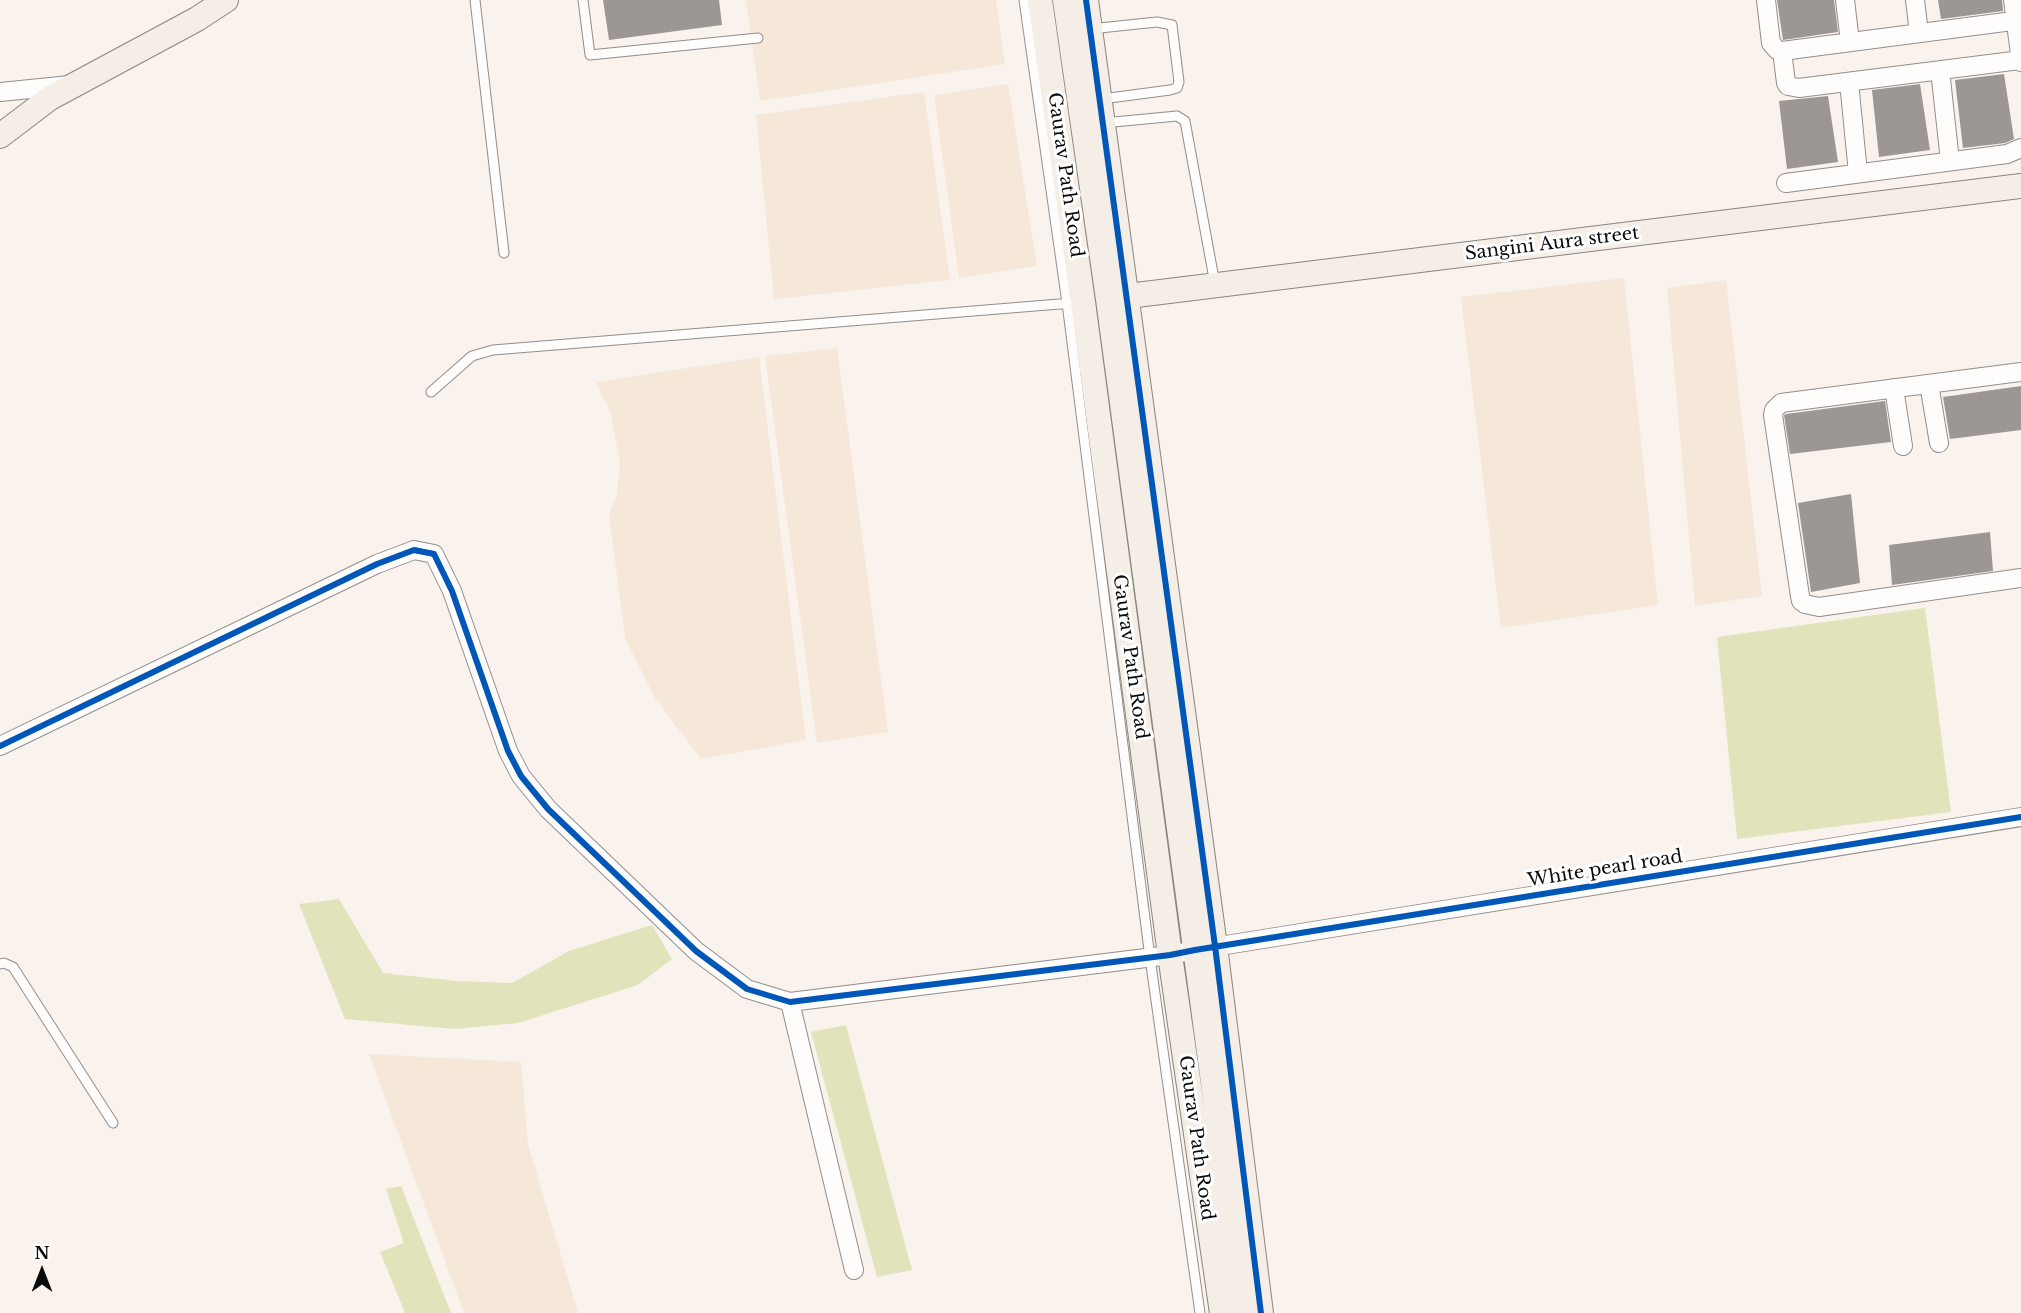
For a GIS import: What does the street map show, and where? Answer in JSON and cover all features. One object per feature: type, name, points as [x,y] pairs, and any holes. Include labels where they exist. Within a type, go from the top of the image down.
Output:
[{"type":"main road","points":[[0,136],[29,112],[197,19],[226,0]]},
{"type":"main road","name":"Gaurav Path Road","points":[[1040,0],[1075,302],[1160,956],[1222,1313]]},
{"type":"main road","name":"Gaurav Path Road","points":[[1065,0],[1118,298],[1205,948],[1244,1313]]},
{"type":"main road","points":[[1086,0],[1101,111],[1118,298]]},
{"type":"main road","name":"Sangini Aura street","points":[[1075,302],[2021,186]]},
{"type":"main road","points":[[1205,948],[1261,1313]]},
{"type":"street","points":[[1766,0],[1771,43],[1776,50],[1782,51],[2018,20]]},
{"type":"street","points":[[1845,0],[1850,42]]},
{"type":"street","points":[[1915,0],[1919,33]]},
{"type":"street","points":[[1782,51],[1786,82],[1793,88],[2021,60],[2018,20],[2013,0]]},
{"type":"street","points":[[1940,70],[1950,161]]},
{"type":"street","points":[[1849,82],[1858,173]]},
{"type":"street","points":[[5,88],[75,85]]},
{"type":"street","points":[[1786,183],[2007,154],[2021,148]]},
{"type":"street","points":[[2021,372],[1781,403],[1774,410],[1801,601],[1819,607],[2021,578]]},
{"type":"street","points":[[1929,384],[1938,443]]},
{"type":"street","points":[[1894,388],[1903,446]]},
{"type":"street","points":[[0,746],[377,564],[414,550],[434,554],[452,591],[508,751],[521,776],[548,809],[696,951],[747,989],[790,1002],[1160,956],[1205,948]]},
{"type":"street","name":"White pearl road","points":[[1205,948],[2021,817]]},
{"type":"street","points":[[790,1002],[854,1269]]},
{"type":"lane","points":[[476,0],[504,253]]},
{"type":"lane","points":[[583,0],[590,55],[758,38]]},
{"type":"lane","points":[[431,392],[472,356],[493,350],[1075,302],[1024,0]]},
{"type":"lane","points":[[1090,29],[1156,22],[1173,25],[1179,82],[1177,88],[1101,111]]},
{"type":"lane","points":[[1101,111],[1177,116],[1185,122],[1215,286]]},
{"type":"lane","points":[[1160,956],[1200,1313]]},
{"type":"lane","points":[[0,964],[4,963],[13,967],[112,1123]]},
{"type":"shaded area","points":[[746,0],[996,0],[1005,64],[760,101]]},
{"type":"shaded area","points":[[1008,84],[1037,266],[959,278],[934,95]]},
{"type":"shaded area","points":[[924,92],[950,280],[774,299],[756,115]]},
{"type":"shaded area","points":[[1624,278],[1658,605],[1501,628],[1461,297]]},
{"type":"shaded area","points":[[1726,280],[1762,596],[1695,606],[1667,288]]},
{"type":"shaded area","points":[[837,348],[888,732],[817,743],[765,356]]},
{"type":"shaded area","points":[[759,357],[806,740],[701,759],[655,698],[625,638],[609,514],[617,494],[620,462],[610,411],[596,382]]},
{"type":"shaded area","points":[[369,1054],[521,1062],[528,1144],[578,1313],[464,1313]]},
{"type":"green space","points":[[1925,608],[1951,812],[1737,839],[1717,637]]},
{"type":"green space","points":[[339,899],[383,973],[457,981],[512,983],[569,951],[652,925],[672,959],[638,985],[518,1023],[454,1029],[345,1019],[299,904]]},
{"type":"green space","points":[[846,1025],[912,1270],[877,1277],[811,1032]]},
{"type":"green space","points":[[401,1186],[451,1313],[405,1313],[380,1252],[404,1243],[386,1189]]},
{"type":"building","points":[[603,0],[719,0],[722,25],[609,40]]},
{"type":"building","points":[[1777,0],[1834,0],[1838,32],[1783,40]]},
{"type":"building","points":[[1938,0],[2002,0],[2003,11],[1941,19]]},
{"type":"building","points":[[2004,74],[2014,139],[2005,143],[1963,148],[1955,80]]},
{"type":"building","points":[[1920,84],[1930,150],[1879,157],[1872,90]]},
{"type":"building","points":[[1828,96],[1838,162],[1787,169],[1779,101]]},
{"type":"building","points":[[2021,386],[2021,430],[1950,439],[1943,397]]},
{"type":"building","points":[[1885,401],[1891,442],[1790,454],[1784,415]]},
{"type":"building","points":[[1851,494],[1860,583],[1811,592],[1798,503]]},
{"type":"building","points":[[1990,532],[1993,571],[1892,585],[1889,545]]},
{"type":"cycle path","points":[[1086,0],[1215,946],[1261,1313]]},
{"type":"cycle path","points":[[0,746],[377,564],[414,550],[434,554],[452,591],[508,751],[521,776],[548,809],[696,951],[747,989],[790,1002],[1170,955],[2021,817]]}]
